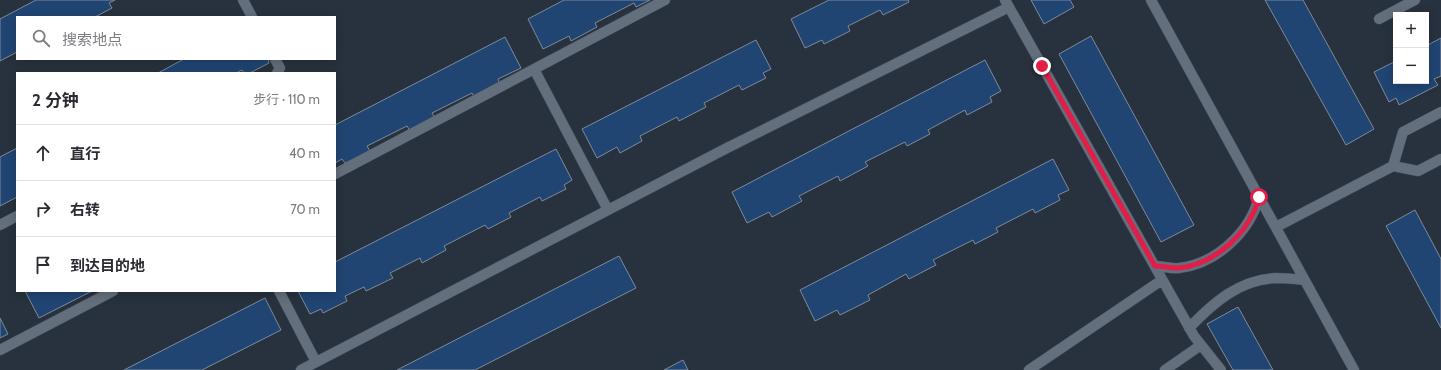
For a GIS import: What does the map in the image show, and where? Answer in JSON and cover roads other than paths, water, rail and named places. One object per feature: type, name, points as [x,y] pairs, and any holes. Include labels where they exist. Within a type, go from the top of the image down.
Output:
[{"type":"street","points":[[243,0],[251,16]]},
{"type":"street","points":[[336,173],[665,0]]},
{"type":"street","points":[[1151,0],[1354,370]]},
{"type":"street","points":[[1379,19],[1415,0]]},
{"type":"street","points":[[301,370],[1007,3],[1189,328],[1221,370]]},
{"type":"street","points":[[276,60],[280,68],[278,72]]},
{"type":"street","points":[[534,69],[608,210]]},
{"type":"street","points":[[1393,166],[1403,132],[1441,112]]},
{"type":"street","points":[[1276,227],[1393,166],[1418,171],[1441,159]]},
{"type":"street","points":[[1155,266],[1178,268],[1201,263],[1223,250],[1243,230],[1255,212],[1259,197]]},
{"type":"street","points":[[0,225],[16,217]]},
{"type":"street","points":[[1189,328],[1212,304],[1236,288],[1276,278],[1304,280]]},
{"type":"street","points":[[1029,370],[1162,280]]},
{"type":"street","points":[[0,350],[111,292]]},
{"type":"street","points":[[280,292],[316,362]]},
{"type":"street","points":[[1165,370],[1201,344]]}]
